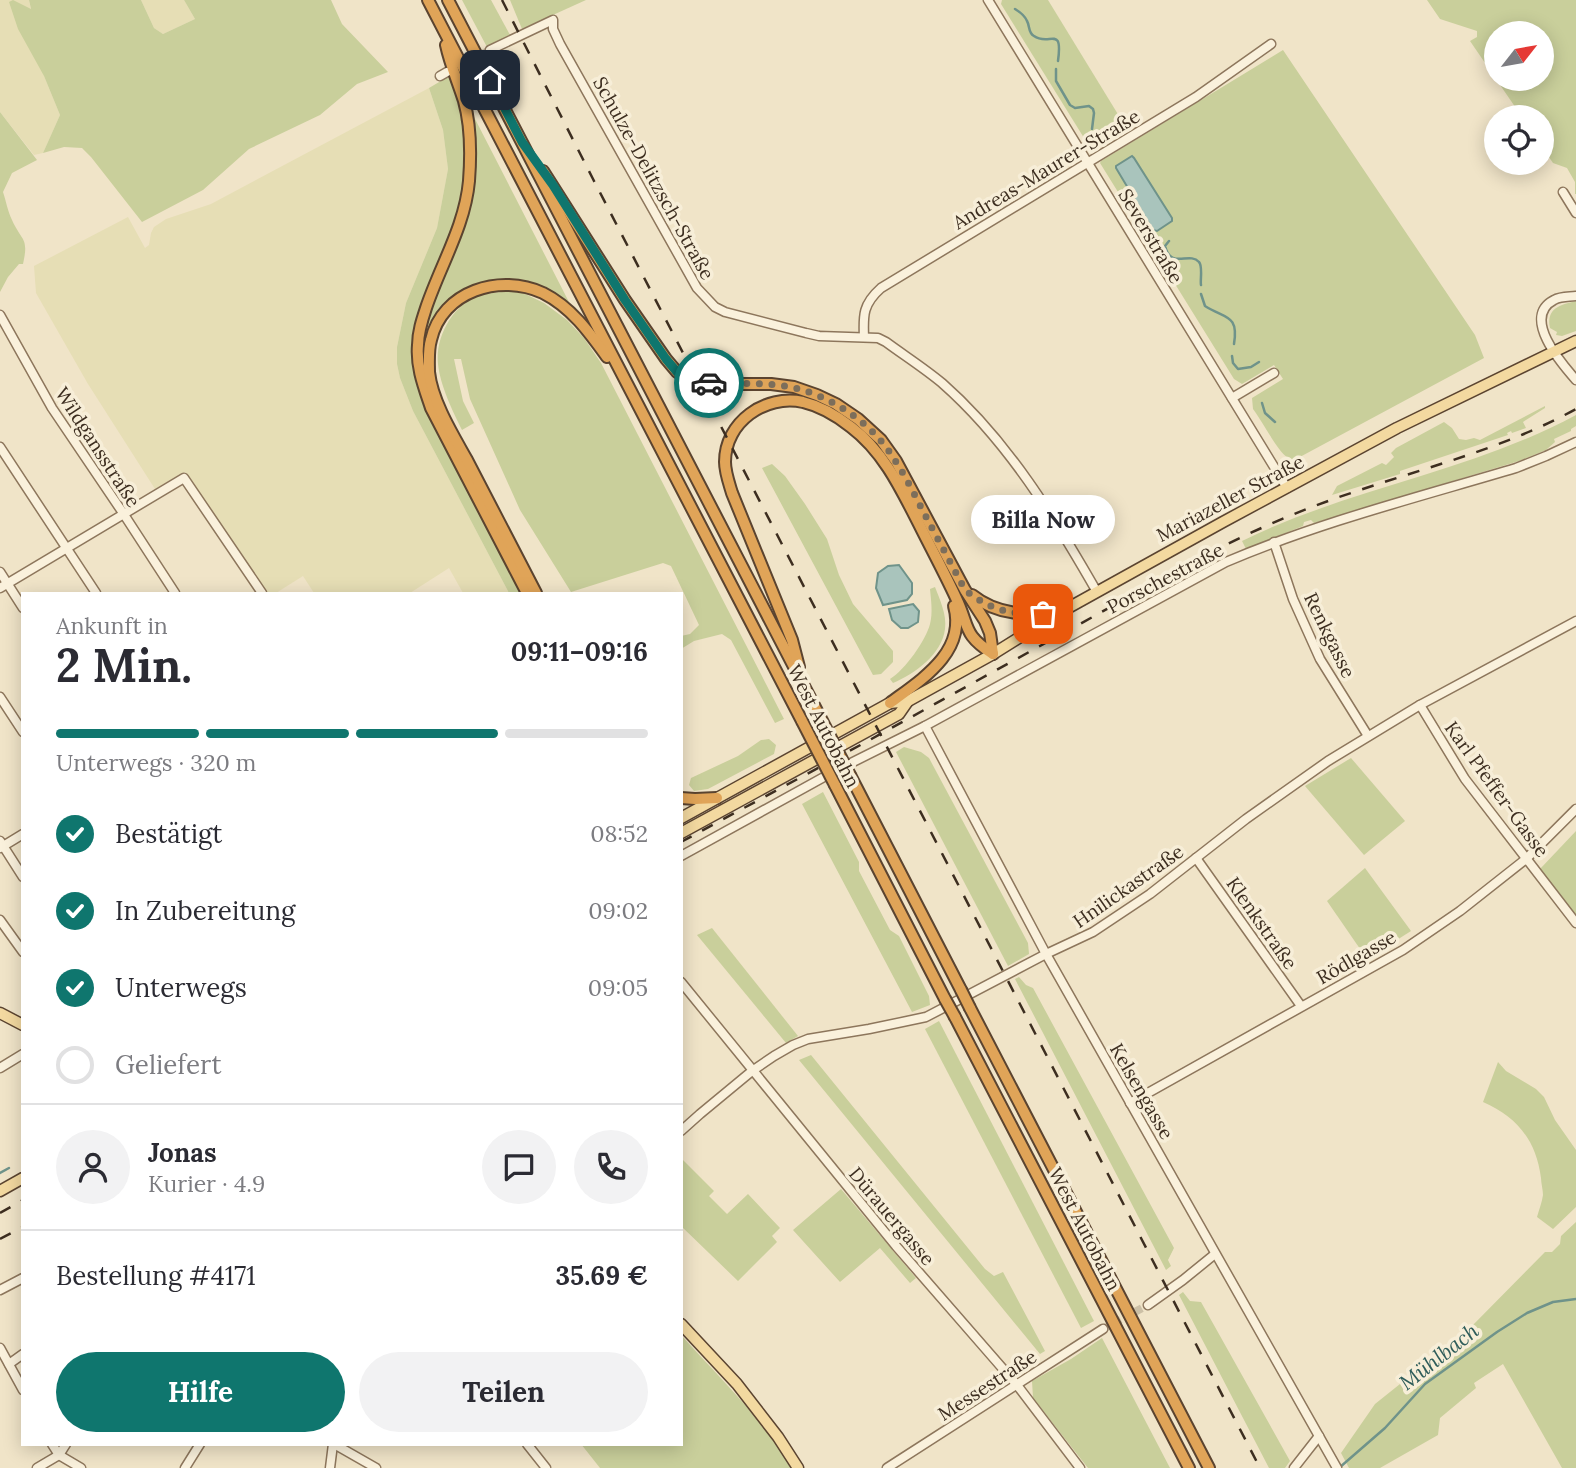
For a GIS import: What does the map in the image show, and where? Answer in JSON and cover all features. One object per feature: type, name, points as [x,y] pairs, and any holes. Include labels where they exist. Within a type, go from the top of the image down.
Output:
[{"type":"highway","name":"West Autobahn","points":[[428,0],[1189,1468]]},
{"type":"highway","name":"West Autobahn","points":[[449,0],[1209,1468]]},
{"type":"highway","points":[[442,28],[450,66],[464,103],[470,143],[469,184],[462,218],[433,286],[421,323],[417,346],[421,377],[431,408],[526,592]]},
{"type":"highway","points":[[522,142],[553,185],[625,300],[677,372],[712,384],[758,383],[794,387],[836,404],[881,440],[896,461],[965,590],[985,621],[993,654]]},
{"type":"highway","points":[[535,592],[442,413],[435,394],[429,375],[429,357],[437,323],[459,299],[484,287],[508,284],[531,289],[572,313],[630,390]]},
{"type":"highway","points":[[805,687],[792,640],[726,476],[725,462],[735,428],[747,416],[771,403],[803,402],[820,408],[850,426],[880,454],[957,599],[971,636],[993,654]]},
{"type":"highway","points":[[890,703],[923,679],[946,655],[953,642],[956,611],[948,583]]},
{"type":"highway","points":[[965,590],[981,602],[1003,611],[1027,615],[1059,613]]},
{"type":"highway","points":[[683,798],[717,798]]},
{"type":"main road","name":"Mariazeller Straße","points":[[683,817],[890,703],[908,701],[1178,546],[1403,425],[1576,341]]},
{"type":"main road","name":"Mariazeller Straße","points":[[683,832],[899,714],[908,701]]},
{"type":"main road","points":[[0,1013],[21,1024]]},
{"type":"main road","points":[[0,1191],[21,1179]]},
{"type":"main road","points":[[683,1326],[737,1384],[798,1468]]},
{"type":"street","name":"Severstraße","points":[[988,0],[1287,488]]},
{"type":"street","name":"Schulze-Delitzsch-Straße","points":[[490,50],[553,20],[553,29],[567,55],[672,245],[705,299],[724,312],[819,336],[878,338],[941,383],[987,429],[1044,502],[1097,592]]},
{"type":"street","name":"Andreas-Maurer-Straße","points":[[864,337],[863,315],[868,303],[881,288],[1196,97],[1271,44]]},
{"type":"street","points":[[1563,192],[1576,213]]},
{"type":"street","points":[[1576,296],[1557,299],[1548,304],[1542,313],[1542,328],[1554,351],[1576,380]]},
{"type":"street","name":"Wildgansstraße","points":[[0,316],[52,408],[173,592]]},
{"type":"street","points":[[1232,398],[1275,373]]},
{"type":"street","name":"Porschestraße","points":[[683,855],[1226,562],[1329,523],[1516,468],[1576,442]]},
{"type":"street","points":[[0,447],[95,592]]},
{"type":"street","points":[[4,586],[184,478],[261,592]]},
{"type":"street","name":"Renkgasse","points":[[1274,542],[1293,599],[1320,659],[1368,736]]},
{"type":"street","points":[[0,572],[4,586],[21,606]]},
{"type":"street","name":"Hnilickastraße","points":[[683,1129],[752,1071],[774,1056],[808,1039],[926,1017],[1104,925],[1150,894],[1290,787],[1368,736],[1576,621]]},
{"type":"street","points":[[0,697],[21,729]]},
{"type":"street","name":"Karl Pfeffer-Gasse","points":[[1420,705],[1465,779],[1576,923]]},
{"type":"street","name":"Kelsengasse","points":[[925,726],[1046,954],[1335,1465]]},
{"type":"street","name":"Rödlgasse","points":[[1130,1103],[1403,950],[1460,911],[1526,859],[1576,809]]},
{"type":"street","points":[[21,835],[1,845],[21,874]]},
{"type":"street","name":"Klenkstraße","points":[[1196,858],[1301,1006]]},
{"type":"street","points":[[0,920],[21,949]]},
{"type":"street","name":"Dürauergasse","points":[[683,985],[896,1246],[1017,1385],[1080,1468]]},
{"type":"street","points":[[0,1068],[21,1056]]},
{"type":"street","points":[[1147,1305],[1184,1280],[1215,1254]]},
{"type":"street","points":[[0,1290],[21,1279]]},
{"type":"street","name":"Messestraße","points":[[887,1468],[1103,1329]]},
{"type":"street","points":[[0,1348],[21,1386]]},
{"type":"street","points":[[9,1364],[21,1355]]},
{"type":"street","points":[[1294,1468],[1319,1436]]},
{"type":"street","points":[[53,1446],[58,1455],[81,1468]]},
{"type":"street","points":[[37,1468],[58,1455],[65,1446]]},
{"type":"street","points":[[185,1468],[199,1446]]},
{"type":"street","points":[[330,1468],[334,1446]]},
{"type":"street","points":[[338,1446],[376,1468]]},
{"type":"street","points":[[529,1446],[546,1468]]},
{"type":"shaded area","points":[[0,0],[29,0],[44,76],[60,115],[43,153],[34,155],[0,112]]},
{"type":"shaded area","points":[[141,0],[184,0],[195,19],[163,34],[154,28]]},
{"type":"shaded area","points":[[429,88],[443,130],[448,169],[437,228],[406,303],[397,347],[397,364],[413,411],[508,592],[462,592],[449,568],[412,592],[313,592],[303,576],[278,592],[265,592],[185,472],[155,489],[88,384],[36,293],[34,266],[128,217],[145,248],[149,245],[154,227],[166,219],[211,204]]},
{"type":"green space","points":[[13,0],[31,9],[29,0],[141,0],[154,28],[163,34],[195,19],[184,0],[331,0],[342,24],[388,72],[357,84],[320,115],[249,149],[203,190],[142,222],[82,148],[64,147],[43,153],[60,115],[44,76],[18,29],[9,2]]},
{"type":"green space","points":[[462,0],[491,0],[510,35],[487,47]]},
{"type":"green space","points":[[510,0],[586,0],[522,29]]},
{"type":"green space","points":[[1002,0],[1048,0],[1127,129],[1095,148],[1089,146],[1001,4]]},
{"type":"green space","points":[[1427,0],[1576,0],[1576,194],[1575,182],[1567,168],[1554,163],[1554,105],[1514,105],[1504,91],[1554,91],[1554,21],[1484,21],[1484,61],[1470,41],[1477,37],[1477,31],[1440,19]]},
{"type":"green space","points":[[1283,50],[1475,335],[1484,358],[1292,460],[1279,449],[1253,409],[1252,398],[1283,379],[1274,365],[1242,384],[1234,379],[1100,163]]},
{"type":"green space","points":[[451,75],[462,117],[467,166],[458,216],[414,352],[524,592],[508,592],[413,411],[397,364],[397,347],[406,303],[437,228],[448,169],[443,130],[429,88]]},
{"type":"green space","points":[[0,112],[37,160],[12,173],[3,192],[11,217],[24,240],[25,249],[23,264],[19,264],[8,277],[0,292]]},
{"type":"green space","points":[[473,115],[570,304],[543,290],[515,281],[501,280],[473,286],[453,298],[439,313],[432,333],[425,376],[422,346],[424,327],[474,177],[476,154]]},
{"type":"green space","points":[[521,292],[544,303],[567,320],[584,338],[601,363],[784,719],[775,723],[731,640],[722,634],[694,641],[683,648],[683,636],[690,634],[699,625],[671,566],[663,563],[571,592],[520,510],[470,399],[461,359],[454,359],[463,401],[474,423],[462,430],[441,381],[438,354],[443,333],[454,314],[470,299],[480,295]]},
{"type":"green space","points":[[1576,301],[1576,331],[1562,336],[1556,335],[1557,332],[1550,328],[1552,312],[1555,308]]},
{"type":"green space","points":[[1545,406],[1523,422],[1526,428],[1400,471],[1400,474],[1332,495],[1337,486],[1382,463],[1386,465],[1394,457],[1391,453],[1396,448],[1444,422],[1459,439],[1480,440]]},
{"type":"green space","points":[[1576,415],[1576,426],[1571,431],[1554,439],[1555,442],[1546,450],[1519,461],[1314,523],[1311,520],[1304,522],[1303,526],[1246,549],[1242,541],[1325,507],[1495,451]]},
{"type":"green space","points":[[772,464],[785,476],[827,539],[839,575],[853,604],[893,651],[893,662],[881,674],[873,675],[762,468]]},
{"type":"green space","points":[[935,587],[945,618],[943,638],[926,662],[893,683],[890,679],[908,662],[928,631],[931,615],[930,589]]},
{"type":"green space","points":[[769,739],[776,745],[774,754],[708,789],[694,791],[689,785],[691,778],[738,756],[761,740]]},
{"type":"green space","points":[[904,747],[921,752],[929,758],[1028,943],[1029,954],[1008,966],[896,752]]},
{"type":"green space","points":[[1351,758],[1405,821],[1364,855],[1305,786]]},
{"type":"green space","points":[[823,792],[859,862],[859,871],[890,930],[899,936],[929,996],[930,1005],[912,1012],[802,804]]},
{"type":"green space","points":[[1576,831],[1576,917],[1540,869]]},
{"type":"green space","points":[[1365,868],[1411,931],[1367,959],[1327,901]]},
{"type":"green space","points":[[712,928],[798,1036],[786,1043],[697,935]]},
{"type":"green space","points":[[1019,977],[1033,988],[1174,1248],[1168,1260],[1171,1266],[1166,1270],[1015,979]]},
{"type":"green space","points":[[939,1021],[1094,1321],[1081,1328],[925,1029]]},
{"type":"green space","points":[[811,1055],[985,1269],[994,1276],[1003,1272],[1045,1351],[1040,1354],[799,1060]]},
{"type":"green space","points":[[1498,1062],[1506,1071],[1544,1097],[1555,1120],[1576,1150],[1576,1207],[1553,1229],[1537,1217],[1543,1193],[1535,1152],[1529,1141],[1523,1131],[1506,1115],[1483,1102]]},
{"type":"green space","points":[[683,1160],[714,1191],[709,1196],[727,1214],[748,1194],[780,1228],[772,1236],[777,1242],[738,1281],[683,1228]]},
{"type":"green space","points":[[841,1189],[916,1278],[910,1283],[880,1248],[840,1282],[793,1230]]},
{"type":"green space","points":[[1576,1222],[1576,1468],[1562,1468],[1503,1364],[1474,1383],[1476,1388],[1440,1418],[1438,1435],[1380,1468],[1349,1468],[1341,1453],[1375,1404],[1470,1328],[1545,1252],[1552,1252],[1560,1244],[1561,1236]]},
{"type":"green space","points":[[1183,1292],[1190,1301],[1201,1302],[1290,1461],[1285,1468],[1269,1468],[1179,1295]]},
{"type":"green space","points":[[683,1337],[754,1416],[793,1468],[600,1468],[583,1446],[683,1446]]},
{"type":"green space","points":[[1102,1338],[1170,1468],[1088,1468],[1033,1398],[1032,1381]]},
{"type":"water","points":[[1132,156],[1172,218],[1172,221],[1157,231],[1153,230],[1116,168]]},
{"type":"water","points":[[899,565],[912,583],[912,594],[907,600],[883,605],[876,588],[878,573],[888,566]]},
{"type":"water","points":[[913,604],[919,611],[918,622],[908,628],[901,628],[892,620],[889,609]]},
{"type":"waterway","points":[[1015,9],[1025,17],[1032,35],[1040,39],[1057,40],[1058,61]]},
{"type":"waterway","points":[[1056,69],[1056,81],[1070,105],[1075,108],[1089,106],[1093,109],[1092,129]]},
{"type":"waterway","points":[[1169,241],[1165,246],[1171,257],[1190,258],[1199,262],[1201,285]]},
{"type":"waterway","points":[[1201,294],[1205,306],[1232,322],[1234,344]]},
{"type":"waterway","points":[[1232,356],[1238,369],[1251,367],[1259,362]]},
{"type":"waterway","points":[[1262,403],[1265,413],[1275,422]]},
{"type":"waterway","points":[[0,1173],[9,1168]]},
{"type":"waterway","name":"Mühlbach","points":[[1339,1468],[1385,1428],[1425,1384],[1497,1332],[1527,1313],[1553,1302],[1576,1299]]},
{"type":"tunnel","points":[[459,66],[490,50]]},
{"type":"tunnel","points":[[1103,1329],[1148,1305]]},
{"type":"railway","points":[[502,0],[1260,1468]]},
{"type":"railway","points":[[683,841],[1232,542],[1331,500],[1494,446],[1576,409]]},
{"type":"railway","points":[[0,1213],[21,1201]]},
{"type":"railway","points":[[0,1239],[21,1228]]},
{"type":"way so far","points":[[709,383],[758,383],[794,387],[836,404],[858,419],[881,440],[896,461],[965,590],[981,602],[1003,611],[1027,615],[1043,614]]},
{"type":"place","name":"Billa Now","points":[[1043,614]]},
{"type":"route","points":[[490,80],[522,142],[666,359],[677,372],[709,383]]}]
